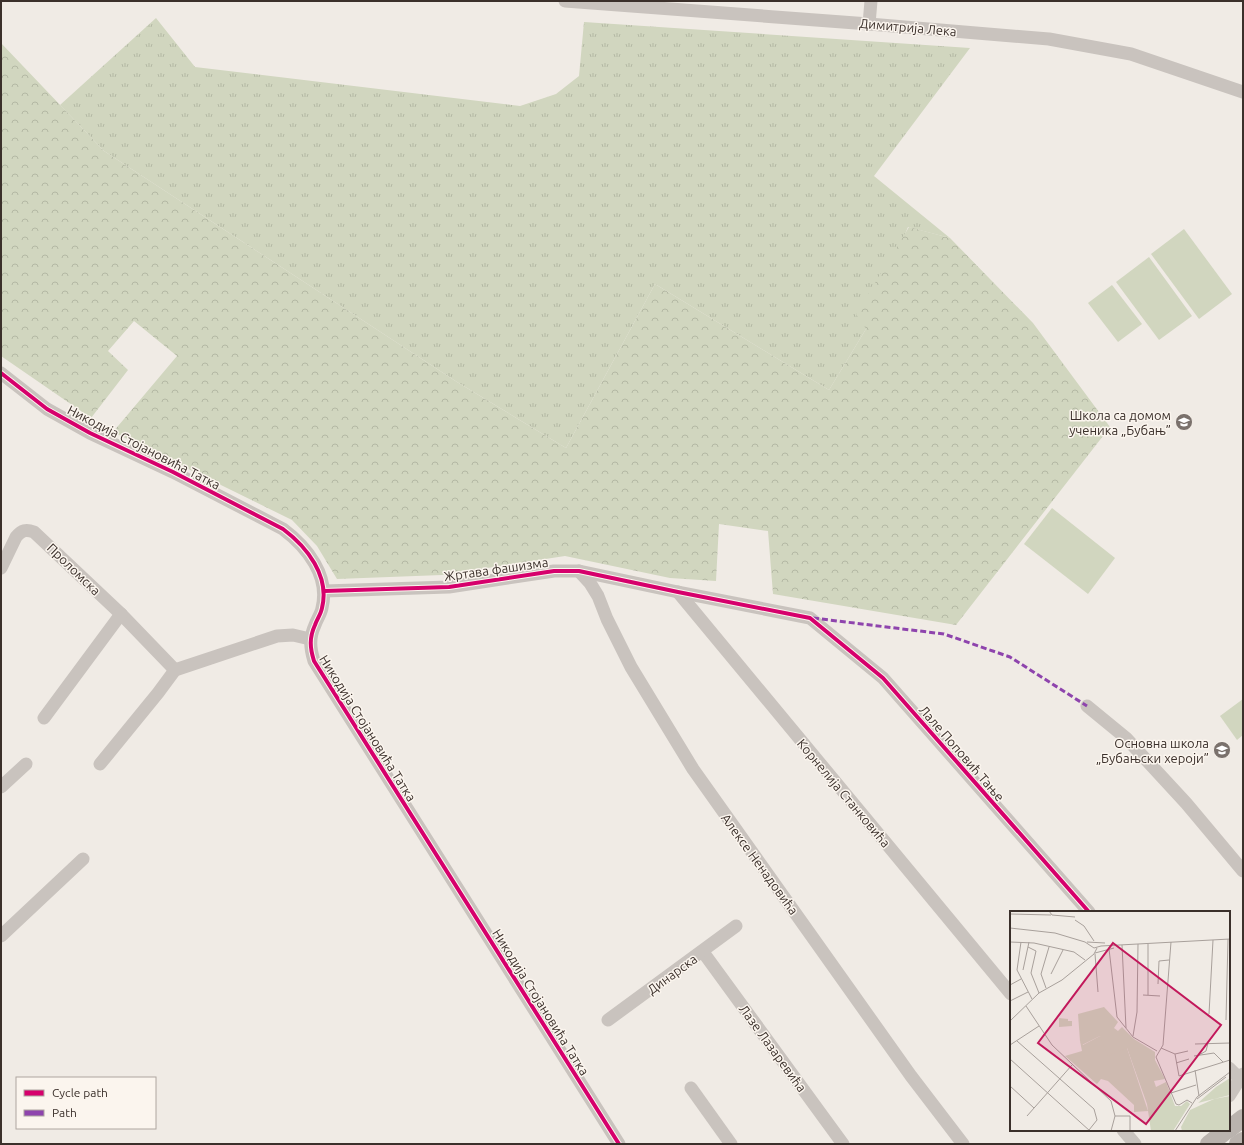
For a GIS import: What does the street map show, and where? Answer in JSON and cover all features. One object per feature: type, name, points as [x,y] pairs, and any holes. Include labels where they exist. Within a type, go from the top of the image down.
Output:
[{"type":"main road","points":[[1230,1128],[1243,1118]]},
{"type":"main road","points":[[1209,1144],[1225,1131]]},
{"type":"main road","points":[[1238,1144],[1243,1141]]},
{"type":"street","name":"Димитрија Лека","points":[[565,1],[1049,39],[1131,54],[1243,92]]},
{"type":"street","points":[[869,24],[871,1]]},
{"type":"street","name":"Никодија Стојановића Татка","points":[[1,373],[47,409],[90,433],[173,472],[283,529],[292,536],[309,555],[316,566],[324,591],[322,609],[310,639],[312,654],[318,669],[619,1144]]},
{"type":"street","name":"Проломска","points":[[1,568],[16,537],[24,530],[34,532],[121,614],[175,670]]},
{"type":"street","name":"Жртава фашизма","points":[[324,591],[449,586],[554,571],[579,571],[810,618]]},
{"type":"street","name":"Алексе Ненадовића","points":[[579,571],[598,596],[607,619],[631,667],[692,769],[912,1076],[963,1144]]},
{"type":"street","name":"Корнелија Станковића","points":[[678,592],[1010,993]]},
{"type":"street","points":[[44,718],[121,614]]},
{"type":"street","name":"Лале Поповић Тање","points":[[810,618],[883,678],[1088,911]]},
{"type":"street","points":[[100,764],[175,670],[277,636],[294,635],[310,639]]},
{"type":"street","points":[[1087,706],[1131,743],[1186,803],[1243,871]]},
{"type":"street","points":[[1,787],[26,764]]},
{"type":"street","points":[[1,936],[83,859]]},
{"type":"street","name":"Динарска","points":[[608,1020],[703,952],[736,926]]},
{"type":"street","name":"Лазе Лазаревића","points":[[703,952],[843,1144]]},
{"type":"street","points":[[1230,1069],[1241,1076],[1230,1094]]},
{"type":"street","points":[[691,1088],[731,1144]]},
{"type":"street","points":[[1124,1131],[1135,1144]]},
{"type":"green space","points":[[156,18],[195,67],[520,106],[556,94],[579,76],[584,22],[970,48],[874,176],[950,238],[908,227],[866,329],[829,390],[655,284],[566,448],[457,382],[104,151],[60,105]]},
{"type":"green space","points":[[1,43],[104,151],[457,382],[566,448],[655,284],[829,390],[866,329],[856,314],[909,227],[950,238],[1033,323],[1110,427],[956,625],[773,594],[768,531],[719,524],[716,581],[670,578],[565,556],[442,575],[337,579],[317,546],[292,520],[113,432],[177,356],[134,321],[108,351],[128,370],[91,418],[1,356]]},
{"type":"green space","points":[[1184,229],[1232,294],[1199,319],[1151,254]]},
{"type":"green space","points":[[1149,257],[1192,316],[1159,340],[1116,282]]},
{"type":"green space","points":[[1112,285],[1142,324],[1118,342],[1088,303]]},
{"type":"green space","points":[[1052,508],[1115,558],[1088,594],[1024,544]]},
{"type":"green space","points":[[1243,699],[1243,735],[1237,740],[1220,716]]},
{"type":"marked path","points":[[813,618],[944,634],[1010,657],[1087,706]]},
{"type":"cycle path","points":[[1,373],[47,409],[90,433],[173,472],[283,529],[308,553],[320,574],[324,596],[311,639],[314,661],[619,1144]]},
{"type":"cycle path","points":[[324,591],[449,587],[554,571],[579,571],[810,618],[883,678],[1088,911]]},
{"type":"place","name":"Школа са домом ученика „Бубањ”","points":[[1184,422]]},
{"type":"place","name":"Основна школа „Бубањски хероји”","points":[[1222,750]]}]
